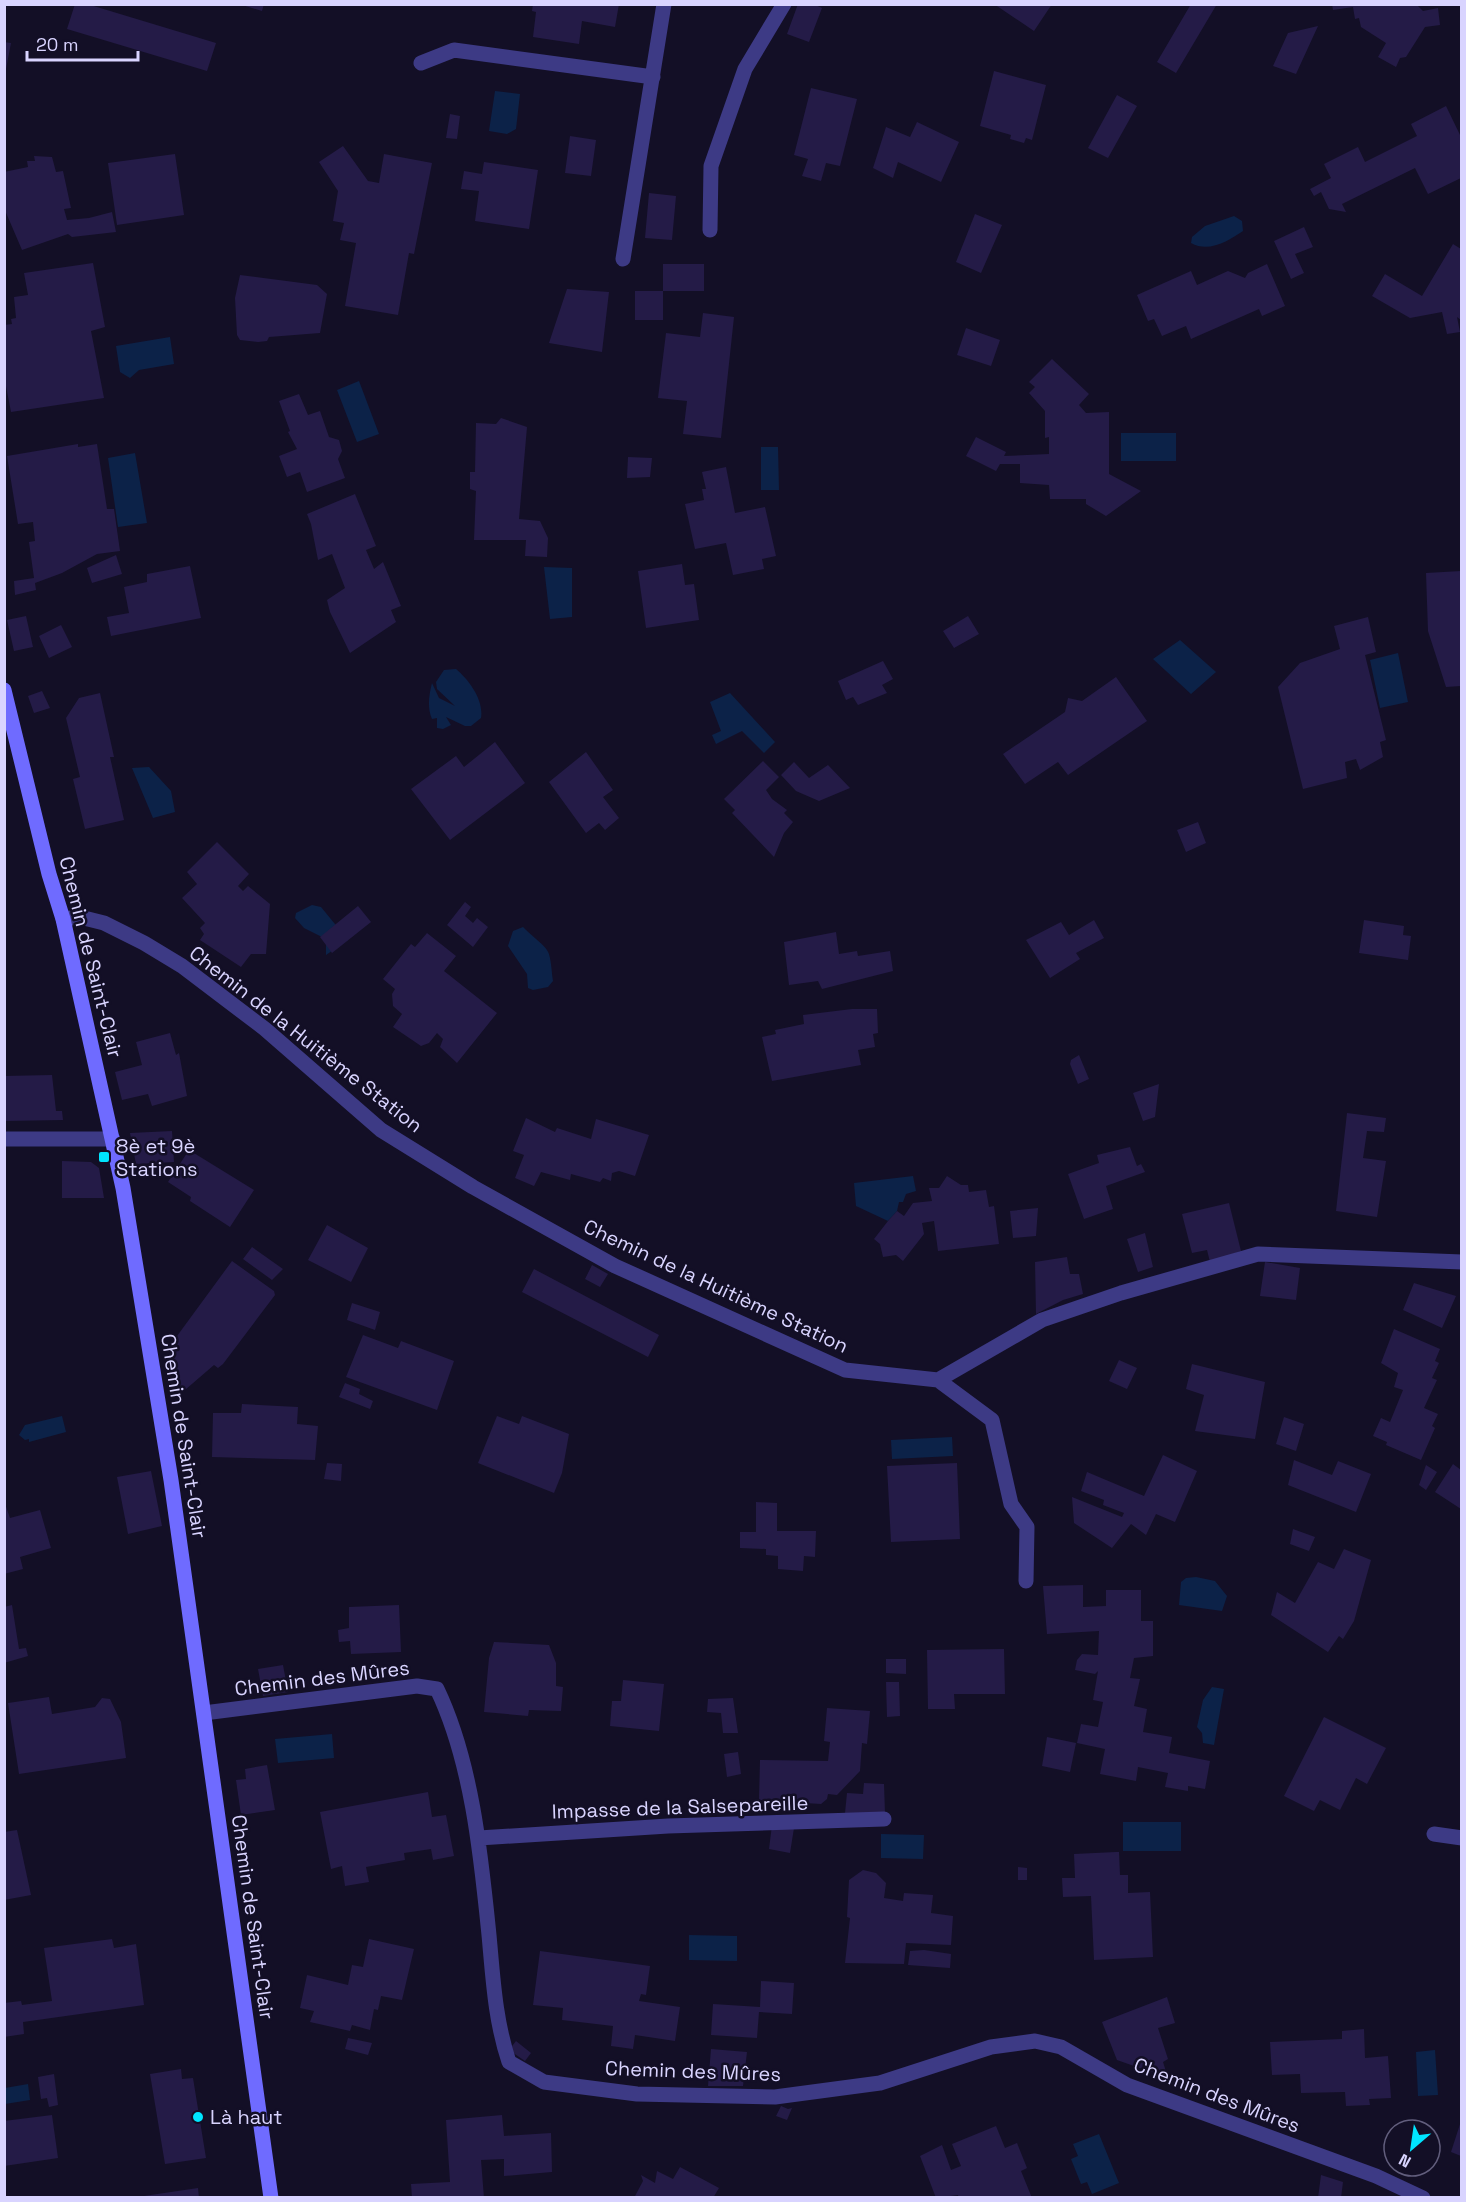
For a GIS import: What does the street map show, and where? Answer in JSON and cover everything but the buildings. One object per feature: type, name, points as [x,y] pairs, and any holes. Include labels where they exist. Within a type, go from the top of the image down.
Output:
[{"type":"street","points":[[623,259],[664,4]]},
{"type":"street","points":[[710,230],[711,166],[745,69],[784,4]]},
{"type":"street","points":[[421,63],[454,51],[653,77]]},
{"type":"street","name":"Chemin de Saint-Clair","points":[[4,690],[49,874],[63,919],[112,1139],[171,1480],[271,2198]]},
{"type":"street","name":"Chemin de la Huitième Station","points":[[63,919],[80,917],[104,922],[144,942],[182,966],[256,1023],[381,1130],[472,1187],[615,1266],[845,1370],[938,1380]]},
{"type":"street","points":[[4,1138],[112,1139]]},
{"type":"street","points":[[1026,1581],[1028,1527],[1011,1504],[992,1420],[938,1380],[1042,1320],[1120,1293],[1258,1254],[1461,1262]]},
{"type":"street","name":"Chemin des Mûres","points":[[204,1713],[417,1686],[437,1689],[459,1755],[479,1838],[498,2029],[509,2061],[544,2082],[637,2094],[775,2097],[880,2083],[991,2047],[1035,2041],[1061,2047],[1127,2085],[1376,2176],[1423,2198]]},
{"type":"street","name":"Impasse de la Salsepareille","points":[[479,1838],[668,1826],[884,1819]]},
{"type":"street","points":[[1434,1834],[1461,1838]]},
{"type":"water","points":[[495,91],[520,94],[516,129],[507,134],[489,131]]},
{"type":"water","points":[[1234,216],[1242,221],[1243,231],[1237,235],[1211,246],[1198,246],[1191,243],[1192,237],[1205,226]]},
{"type":"water","points":[[170,337],[174,364],[139,370],[130,378],[120,372],[116,346]]},
{"type":"water","points":[[359,381],[379,434],[357,442],[337,390]]},
{"type":"water","points":[[1121,433],[1176,433],[1176,461],[1121,461]]},
{"type":"water","points":[[761,447],[778,447],[779,490],[761,490]]},
{"type":"water","points":[[135,453],[147,523],[118,527],[108,458]]},
{"type":"water","points":[[544,567],[572,568],[572,617],[550,619]]},
{"type":"water","points":[[1180,640],[1216,672],[1191,694],[1153,659]]},
{"type":"water","points":[[1398,653],[1408,702],[1380,708],[1370,660]]},
{"type":"water","points":[[456,669],[478,697],[481,718],[471,726],[465,726],[446,717],[451,725],[443,729],[437,728],[437,718],[432,719],[429,710],[432,683],[439,698],[455,706],[437,689],[436,682],[444,670]]},
{"type":"water","points":[[730,693],[775,742],[764,753],[742,731],[716,744],[712,735],[721,731],[710,702]]},
{"type":"water","points":[[149,767],[171,791],[175,812],[153,818],[132,768]]},
{"type":"water","points":[[312,905],[321,907],[348,940],[326,955],[326,939],[304,928],[295,918],[296,913]]},
{"type":"water","points":[[523,927],[544,946],[549,954],[553,981],[548,987],[533,990],[528,988],[527,974],[508,946],[513,931]]},
{"type":"water","points":[[913,1176],[916,1191],[906,1194],[903,1202],[899,1202],[897,1211],[888,1221],[856,1206],[854,1183]]},
{"type":"water","points":[[62,1416],[66,1432],[29,1442],[29,1439],[25,1440],[19,1435],[25,1425]]},
{"type":"water","points":[[952,1437],[953,1456],[892,1459],[891,1440]]},
{"type":"water","points":[[1196,1577],[1215,1581],[1227,1596],[1222,1611],[1179,1605],[1181,1582],[1186,1578]]},
{"type":"water","points":[[1212,1687],[1224,1689],[1214,1745],[1203,1743],[1202,1733],[1197,1727],[1203,1700]]},
{"type":"water","points":[[332,1734],[334,1758],[278,1763],[275,1739]]},
{"type":"water","points":[[1123,1822],[1181,1822],[1181,1851],[1123,1851]]},
{"type":"water","points":[[881,1834],[924,1835],[923,1859],[881,1858]]},
{"type":"water","points":[[689,1935],[737,1936],[737,1961],[689,1960]]},
{"type":"water","points":[[1435,2050],[1438,2095],[1418,2096],[1416,2052]]},
{"type":"water","points":[[28,2084],[30,2100],[5,2104],[5,2088]]},
{"type":"water","points":[[1099,2134],[1119,2183],[1092,2194],[1087,2182],[1081,2184],[1071,2159],[1078,2156],[1073,2144]]},
{"type":"place","name":"8è et 9è Stations","points":[[104,1157]]},
{"type":"place","name":"Là haut","points":[[198,2117]]}]
